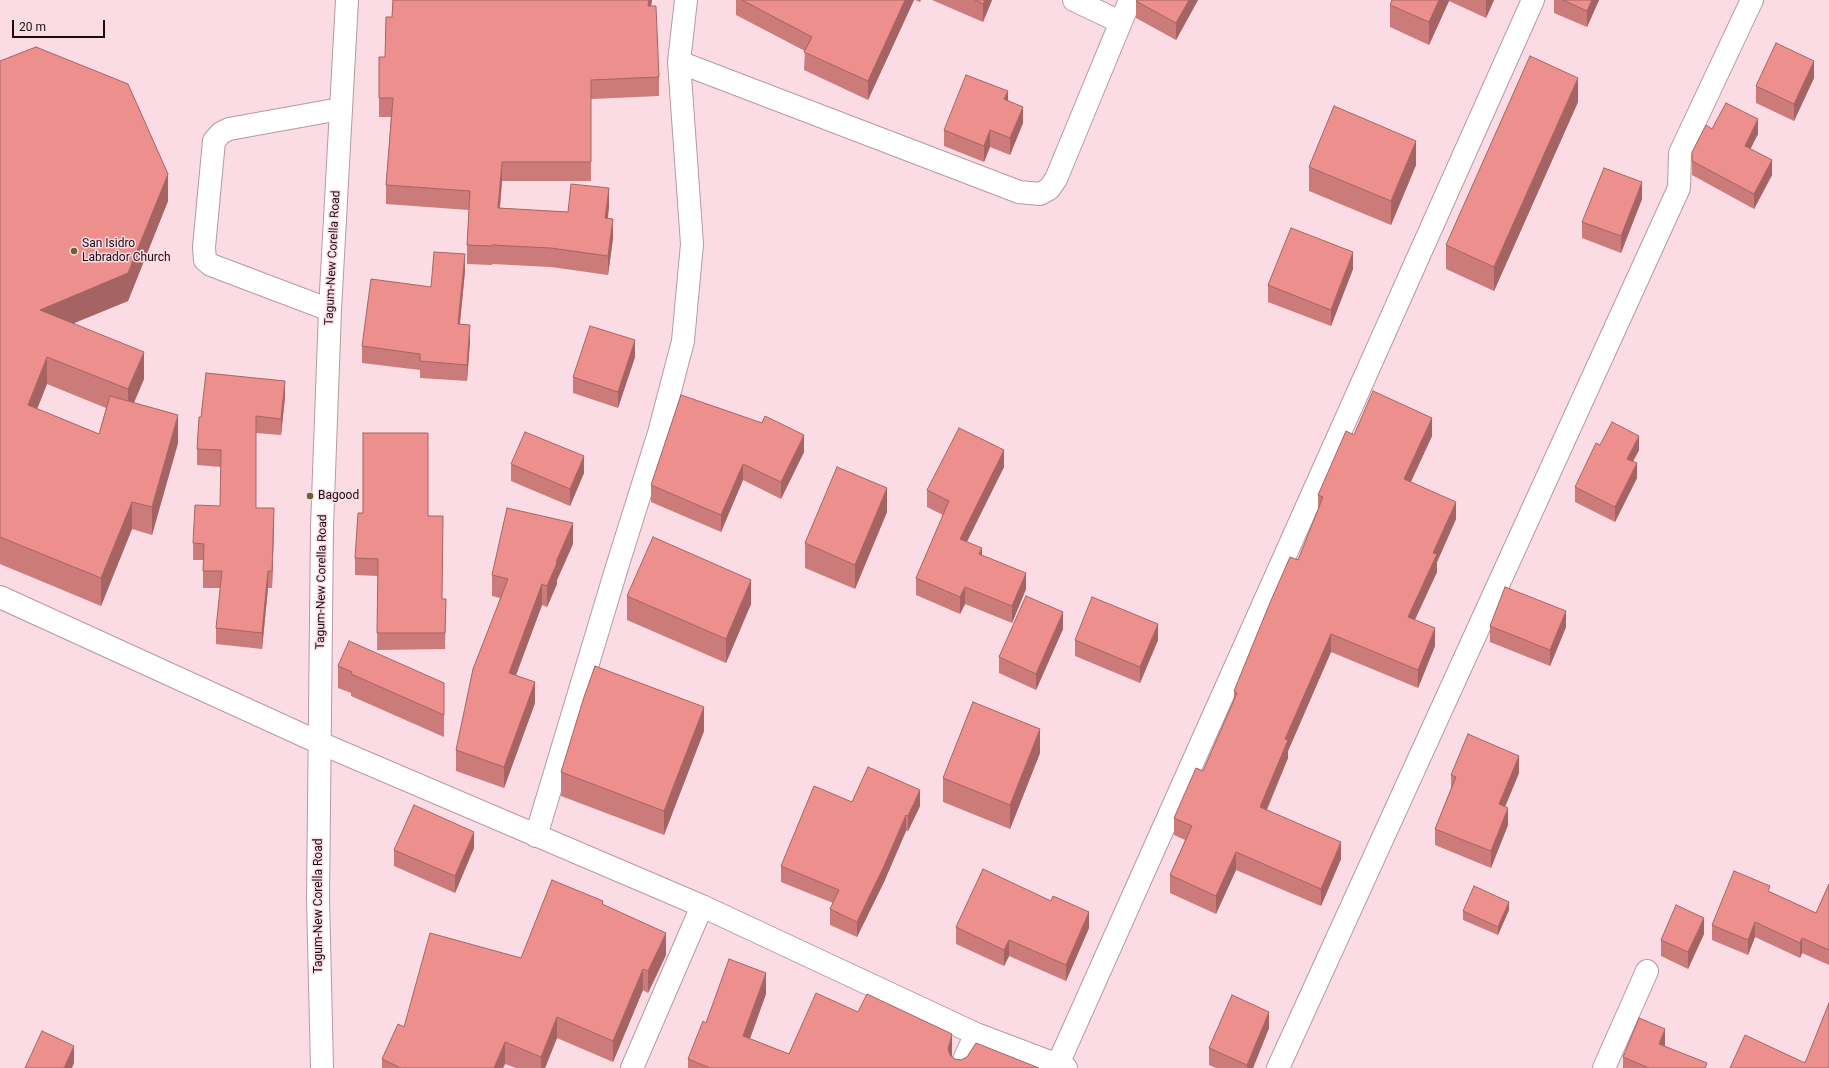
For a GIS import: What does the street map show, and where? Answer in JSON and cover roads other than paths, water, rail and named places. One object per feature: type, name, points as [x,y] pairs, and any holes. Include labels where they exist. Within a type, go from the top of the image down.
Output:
[{"type":"street","name":"Tagum-New Corella Road","points":[[322,1068],[318,898],[322,527],[330,310],[347,0]]},
{"type":"street","points":[[536,836],[659,433],[683,342],[692,244],[679,62],[686,0]]},
{"type":"street","points":[[1074,0],[1120,22]]},
{"type":"street","points":[[679,62],[1019,192],[1040,194],[1049,189],[1056,179],[1130,0]]},
{"type":"street","points":[[0,597],[320,744],[702,906],[976,1034],[1062,1066],[1533,0]]},
{"type":"street","points":[[1278,1068],[1679,188],[1680,153],[1752,0]]},
{"type":"street","points":[[330,310],[211,265],[205,260],[204,247],[214,141],[220,133],[229,129],[340,109]]},
{"type":"street","points":[[632,1068],[702,906]]},
{"type":"street","points":[[1604,1068],[1647,970]]},
{"type":"street","points":[[960,1068],[976,1034]]},
{"type":"place","name":"San Isidro Labrador Church","points":[[74,251]]},
{"type":"place","name":"Bagood","points":[[310,496]]}]
